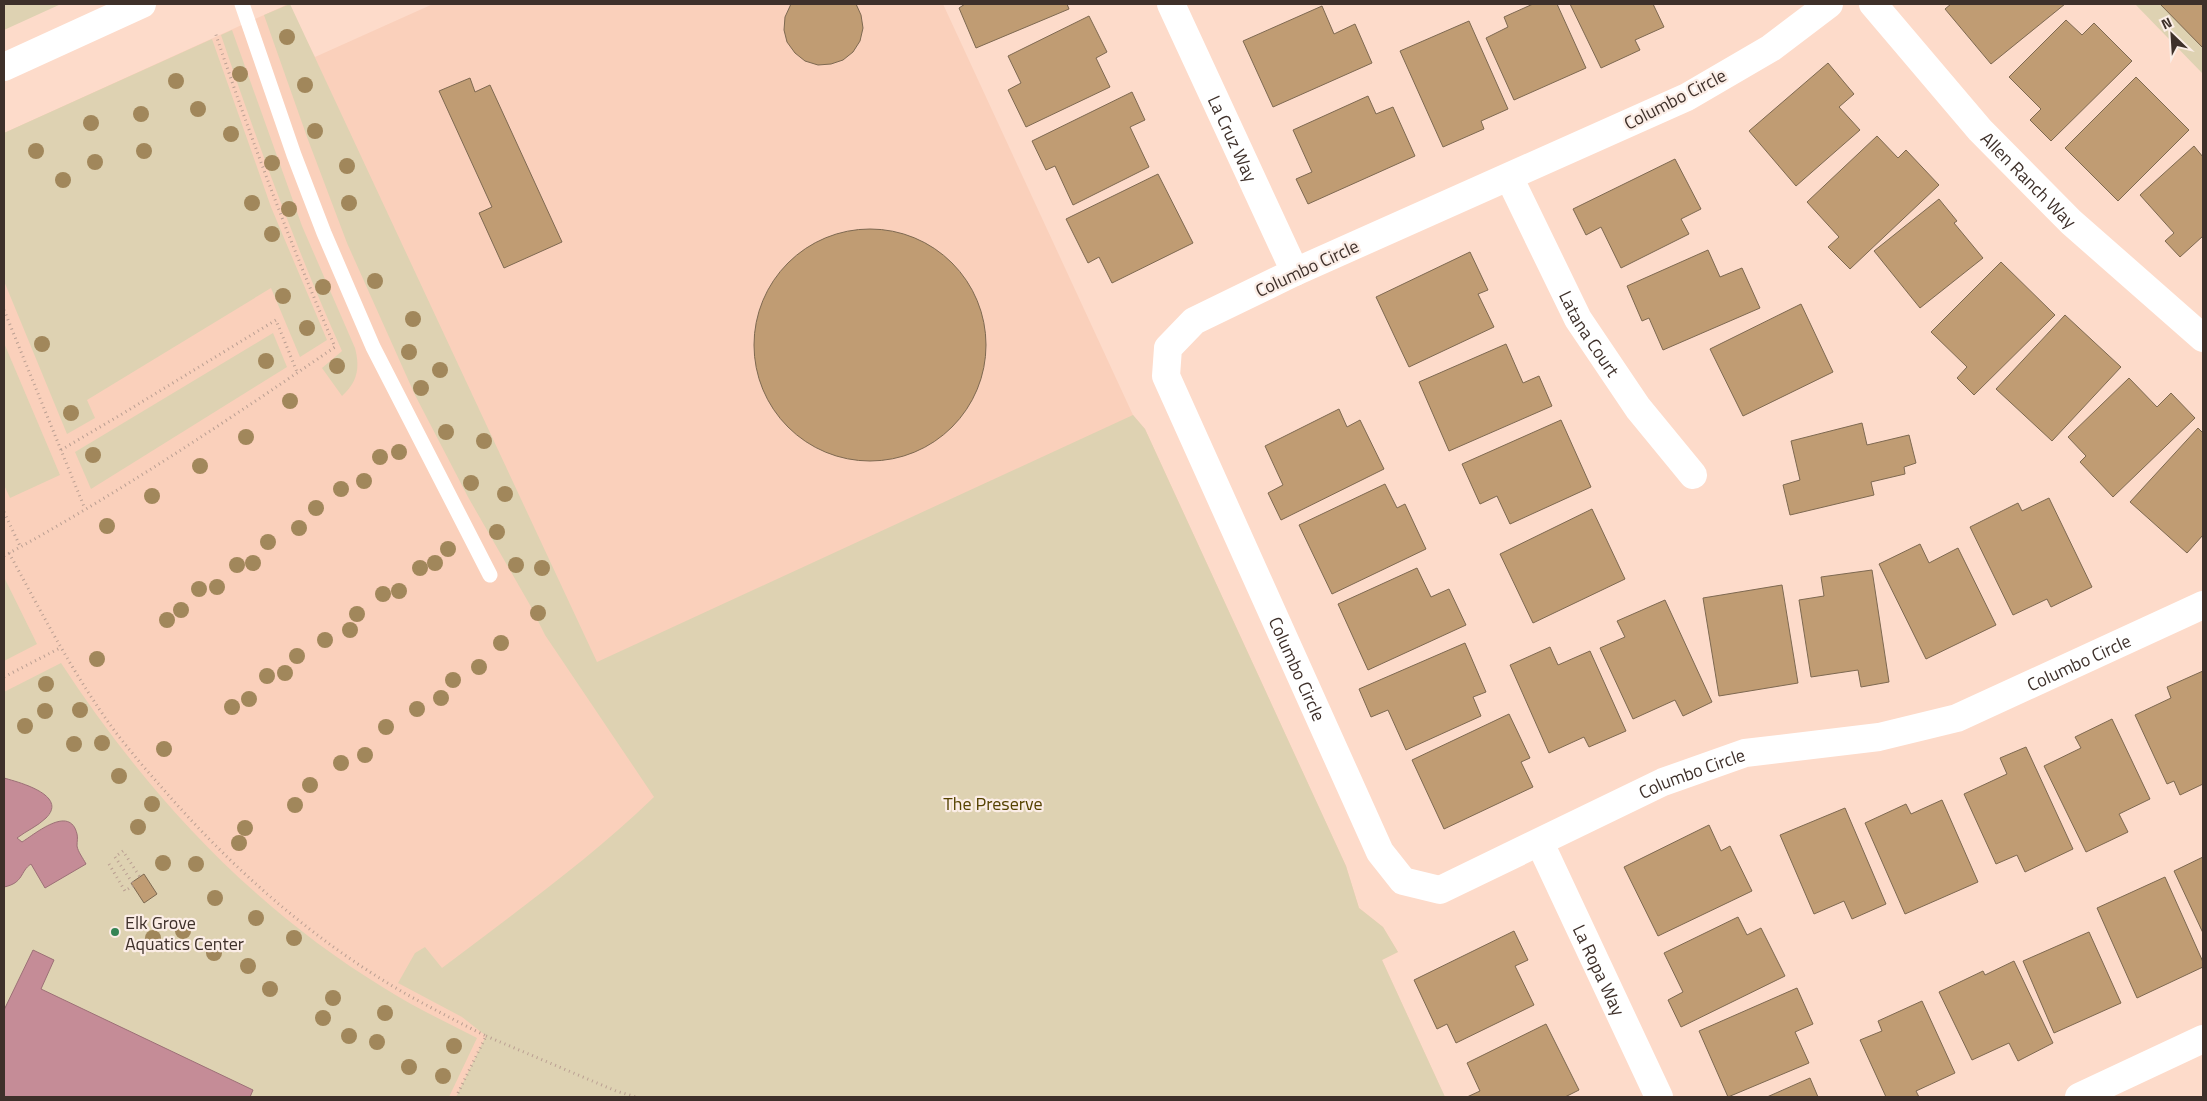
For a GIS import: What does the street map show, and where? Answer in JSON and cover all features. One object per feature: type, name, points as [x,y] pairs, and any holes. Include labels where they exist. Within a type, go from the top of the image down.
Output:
[{"type":"street","points":[[4,67],[142,4]]},
{"type":"street","name":"La Cruz Way","points":[[1171,4],[1296,272]]},
{"type":"street","name":"Columbo Circle","points":[[1830,4],[1771,48],[1687,97],[1296,272],[1194,321],[1168,348],[1166,376],[1380,852],[1404,881],[1440,890],[1663,782],[1745,753],[1879,737],[1957,718],[2203,605]]},
{"type":"street","name":"Allen Ranch Way","points":[[1873,4],[1980,130],[2071,222],[2203,338]]},
{"type":"street","name":"Latana Court","points":[[1509,177],[1578,319],[1638,408],[1693,475]]},
{"type":"street","name":"La Ropa Way","points":[[1540,843],[1659,1097]]},
{"type":"street","points":[[2078,1097],[2203,1039]]},
{"type":"lane","points":[[242,4],[294,155],[324,233],[373,347],[490,575]]},
{"type":"path","points":[[4,556],[188,446],[335,346],[287,235],[260,165],[215,32]]},
{"type":"path","points":[[4,310],[85,509]]},
{"type":"path","points":[[60,450],[276,320],[297,372]]},
{"type":"path","points":[[4,512],[20,546]]},
{"type":"path","points":[[9,553],[60,648],[105,718],[148,772],[209,840],[262,889],[310,929],[361,965],[414,998],[486,1036],[616,1091],[636,1097]]},
{"type":"path","points":[[4,677],[60,648]]},
{"type":"path","points":[[110,864],[126,891],[134,885],[115,857],[123,851],[140,877]]},
{"type":"path","points":[[456,1097],[486,1036]]},
{"type":"shaded area","points":[[288,4],[315,57],[433,4],[943,4],[1133,415],[1145,429],[1346,866],[1359,908],[1383,927],[1398,952],[1382,960],[1445,1097],[4,1097],[4,133]]},
{"type":"shaded area","points":[[4,778],[30,786],[47,796],[51,803],[51,810],[46,818],[17,838],[22,842],[43,828],[60,821],[67,821],[73,825],[77,834],[79,853],[86,864],[45,888],[31,864],[15,883],[4,887]]},
{"type":"shaded area","points":[[33,950],[54,960],[41,989],[253,1090],[250,1097],[4,1097],[4,1010]]},
{"type":"green space","points":[[4,4],[61,4],[4,30]]},
{"type":"green space","name":"The Preserve","points":[[290,4],[597,662],[1133,415],[1145,429],[1346,866],[1359,908],[1383,927],[1398,952],[1382,960],[1445,1097],[456,1097],[486,1036],[462,1017],[398,983],[415,953],[425,947],[442,968],[604,843],[654,797],[545,635],[530,605],[468,497],[415,395],[347,243],[264,15]]},
{"type":"green space","points":[[2135,4],[2203,4],[2203,74]]},
{"type":"green space","points":[[232,30],[302,226],[355,348],[356,374],[351,385],[342,396],[322,368],[342,351],[293,234],[221,35]]},
{"type":"green space","points":[[212,39],[271,207],[327,340],[300,357],[271,288],[87,400],[95,418],[67,434],[4,281],[4,133]]},
{"type":"green space","points":[[273,333],[287,367],[91,489],[75,452]]},
{"type":"green space","points":[[4,343],[60,475],[10,498],[4,485]]},
{"type":"green space","points":[[4,577],[37,644],[4,661]]},
{"type":"green space","name":"Elk Grove Aquatics Center","points":[[61,663],[94,711],[165,802],[246,884],[289,921],[335,956],[395,995],[477,1038],[449,1097],[4,1097],[4,692]]},
{"type":"building","points":[[791,4],[856,4],[861,15],[863,28],[860,41],[853,52],[843,60],[831,64],[818,65],[805,61],[795,53],[787,42],[784,30],[785,17]]},
{"type":"building","points":[[965,4],[1067,4],[1069,9],[976,48],[959,8]]},
{"type":"building","points":[[1533,4],[1557,4],[1586,68],[1514,100],[1486,38],[1508,27],[1504,17]]},
{"type":"building","points":[[1570,4],[1653,4],[1664,27],[1635,40],[1640,50],[1601,68]]},
{"type":"building","points":[[1951,4],[2065,4],[1991,64],[1945,9]]},
{"type":"building","points":[[2160,4],[2203,4],[2203,48]]},
{"type":"building","points":[[1322,6],[1334,34],[1355,24],[1372,63],[1273,107],[1243,41]]},
{"type":"building","points":[[1089,16],[1107,52],[1096,58],[1110,87],[1026,127],[1008,90],[1021,83],[1008,56]]},
{"type":"building","points":[[2066,20],[2082,35],[2094,23],[2132,61],[2051,141],[2030,120],[2041,109],[2009,77]]},
{"type":"building","points":[[1469,21],[1508,109],[1481,121],[1484,129],[1443,147],[1400,51]]},
{"type":"building","points":[[1828,63],[1854,94],[1839,107],[1860,130],[1796,186],[1749,131]]},
{"type":"building","points":[[2136,77],[2189,130],[2118,201],[2065,148]]},
{"type":"building","points":[[470,78],[475,92],[490,85],[562,242],[504,268],[479,213],[492,207],[439,91]]},
{"type":"building","points":[[1132,92],[1145,120],[1130,127],[1149,167],[1073,205],[1055,166],[1046,170],[1032,141]]},
{"type":"building","points":[[1368,96],[1376,114],[1393,107],[1415,156],[1308,204],[1296,179],[1312,172],[1293,130]]},
{"type":"building","points":[[1877,136],[1898,158],[1906,150],[1939,185],[1850,269],[1828,247],[1839,237],[1807,202]]},
{"type":"building","points":[[2194,146],[2203,157],[2203,236],[2180,257],[2165,241],[2174,233],[2140,195]]},
{"type":"building","points":[[1675,159],[1701,209],[1681,219],[1689,234],[1621,268],[1601,227],[1586,235],[1573,209]]},
{"type":"building","points":[[1158,174],[1193,243],[1112,283],[1099,257],[1088,263],[1066,219]]},
{"type":"building","points":[[1939,199],[1957,221],[1954,223],[1983,258],[1920,308],[1874,251]]},
{"type":"building","points":[[859,229],[881,229],[904,234],[925,242],[944,255],[960,271],[973,290],[981,311],[986,334],[984,368],[973,400],[960,419],[944,435],[925,448],[904,456],[881,461],[859,461],[836,456],[815,448],[796,435],[780,419],[767,400],[759,379],[754,356],[754,334],[759,311],[767,290],[780,271],[796,255],[815,242],[836,234]]},
{"type":"building","points":[[1708,250],[1720,277],[1742,268],[1760,308],[1663,350],[1649,318],[1642,321],[1627,286]]},
{"type":"building","points":[[1470,252],[1488,290],[1478,294],[1494,327],[1409,367],[1376,297]]},
{"type":"building","points":[[2001,262],[2055,315],[1974,395],[1957,378],[1967,367],[1931,332]]},
{"type":"building","points":[[1801,304],[1833,372],[1743,416],[1710,349]]},
{"type":"building","points":[[2065,315],[2121,367],[2052,441],[1996,389]]},
{"type":"building","points":[[1506,344],[1523,383],[1539,376],[1552,406],[1449,451],[1419,382]]},
{"type":"building","points":[[2129,378],[2157,407],[2171,393],[2195,418],[2113,497],[2080,462],[2086,456],[2068,437]]},
{"type":"building","points":[[1339,409],[1347,427],[1360,420],[1384,469],[1281,520],[1268,493],[1283,485],[1265,446]]},
{"type":"building","points":[[1561,420],[1591,487],[1510,524],[1497,496],[1480,504],[1462,464]]},
{"type":"building","points":[[1862,423],[1867,445],[1909,435],[1916,463],[1904,467],[1905,474],[1871,482],[1874,495],[1790,515],[1783,485],[1800,480],[1791,441]]},
{"type":"building","points":[[2198,428],[2203,433],[2203,535],[2187,553],[2130,502]]},
{"type":"building","points":[[1385,484],[1397,508],[1405,504],[1426,549],[1332,594],[1299,525]]},
{"type":"building","points":[[2049,498],[2092,587],[2051,607],[2047,599],[2013,615],[1970,527],[2018,503],[2022,511]]},
{"type":"building","points":[[1592,509],[1625,579],[1533,623],[1500,554]]},
{"type":"building","points":[[1920,544],[1929,563],[1958,548],[1996,625],[1926,659],[1879,564]]},
{"type":"building","points":[[1417,568],[1431,597],[1449,589],[1466,625],[1368,670],[1338,604]]},
{"type":"building","points":[[1872,570],[1889,682],[1861,687],[1858,670],[1811,677],[1799,600],[1824,596],[1821,577]]},
{"type":"building","points":[[1782,585],[1798,683],[1719,696],[1703,598]]},
{"type":"building","points":[[1665,600],[1712,702],[1683,716],[1675,700],[1633,719],[1600,648],[1625,637],[1617,621]]},
{"type":"building","points":[[1465,643],[1486,692],[1473,697],[1481,716],[1406,750],[1388,710],[1371,717],[1359,689]]},
{"type":"building","points":[[1550,647],[1558,665],[1590,651],[1626,731],[1589,747],[1584,737],[1549,753],[1510,665]]},
{"type":"building","points":[[2203,671],[2203,784],[2180,795],[2174,781],[2167,784],[2135,715],[2171,698],[2167,687]]},
{"type":"building","points":[[1509,714],[1530,758],[1521,762],[1533,787],[1444,829],[1412,760]]},
{"type":"building","points":[[2112,719],[2150,799],[2119,814],[2128,832],[2086,852],[2044,766],[2081,748],[2075,737]]},
{"type":"building","points":[[2026,747],[2073,849],[2025,872],[2017,855],[1996,864],[1964,794],[2007,774],[2000,758]]},
{"type":"building","points":[[1942,800],[1978,882],[1905,914],[1865,823],[1906,804],[1911,814]]},
{"type":"building","points":[[1845,808],[1886,904],[1852,919],[1844,901],[1814,914],[1780,835]]},
{"type":"building","points":[[1709,825],[1721,851],[1730,846],[1752,891],[1658,936],[1624,867]]},
{"type":"building","points":[[2203,857],[2203,933],[2174,871]]},
{"type":"building","points":[[144,874],[157,894],[144,903],[131,883]]},
{"type":"building","points":[[2165,877],[2203,962],[2203,967],[2137,998],[2097,908]]},
{"type":"building","points":[[1738,917],[1747,935],[1761,928],[1785,976],[1681,1027],[1668,1000],[1683,992],[1664,953]]},
{"type":"building","points":[[1514,931],[1528,960],[1515,966],[1534,1005],[1456,1043],[1447,1024],[1437,1029],[1414,980]]},
{"type":"building","points":[[2089,932],[2121,1003],[2054,1033],[2023,961]]},
{"type":"building","points":[[2014,961],[2053,1043],[2018,1061],[2009,1043],[1972,1060],[1939,992],[1983,971],[1985,975]]},
{"type":"building","points":[[1797,988],[1813,1024],[1795,1032],[1809,1063],[1728,1097],[1699,1031]]},
{"type":"building","points":[[1922,1001],[1955,1073],[1916,1091],[1919,1097],[1886,1097],[1860,1040],[1882,1031],[1878,1021]]},
{"type":"building","points":[[1546,1024],[1579,1090],[1565,1097],[1467,1097],[1480,1091],[1467,1063]]},
{"type":"building","points":[[1810,1078],[1818,1097],[1767,1097]]},
{"type":"place","name":"Elk Grove Aquatics Center","points":[[115,932]]}]
